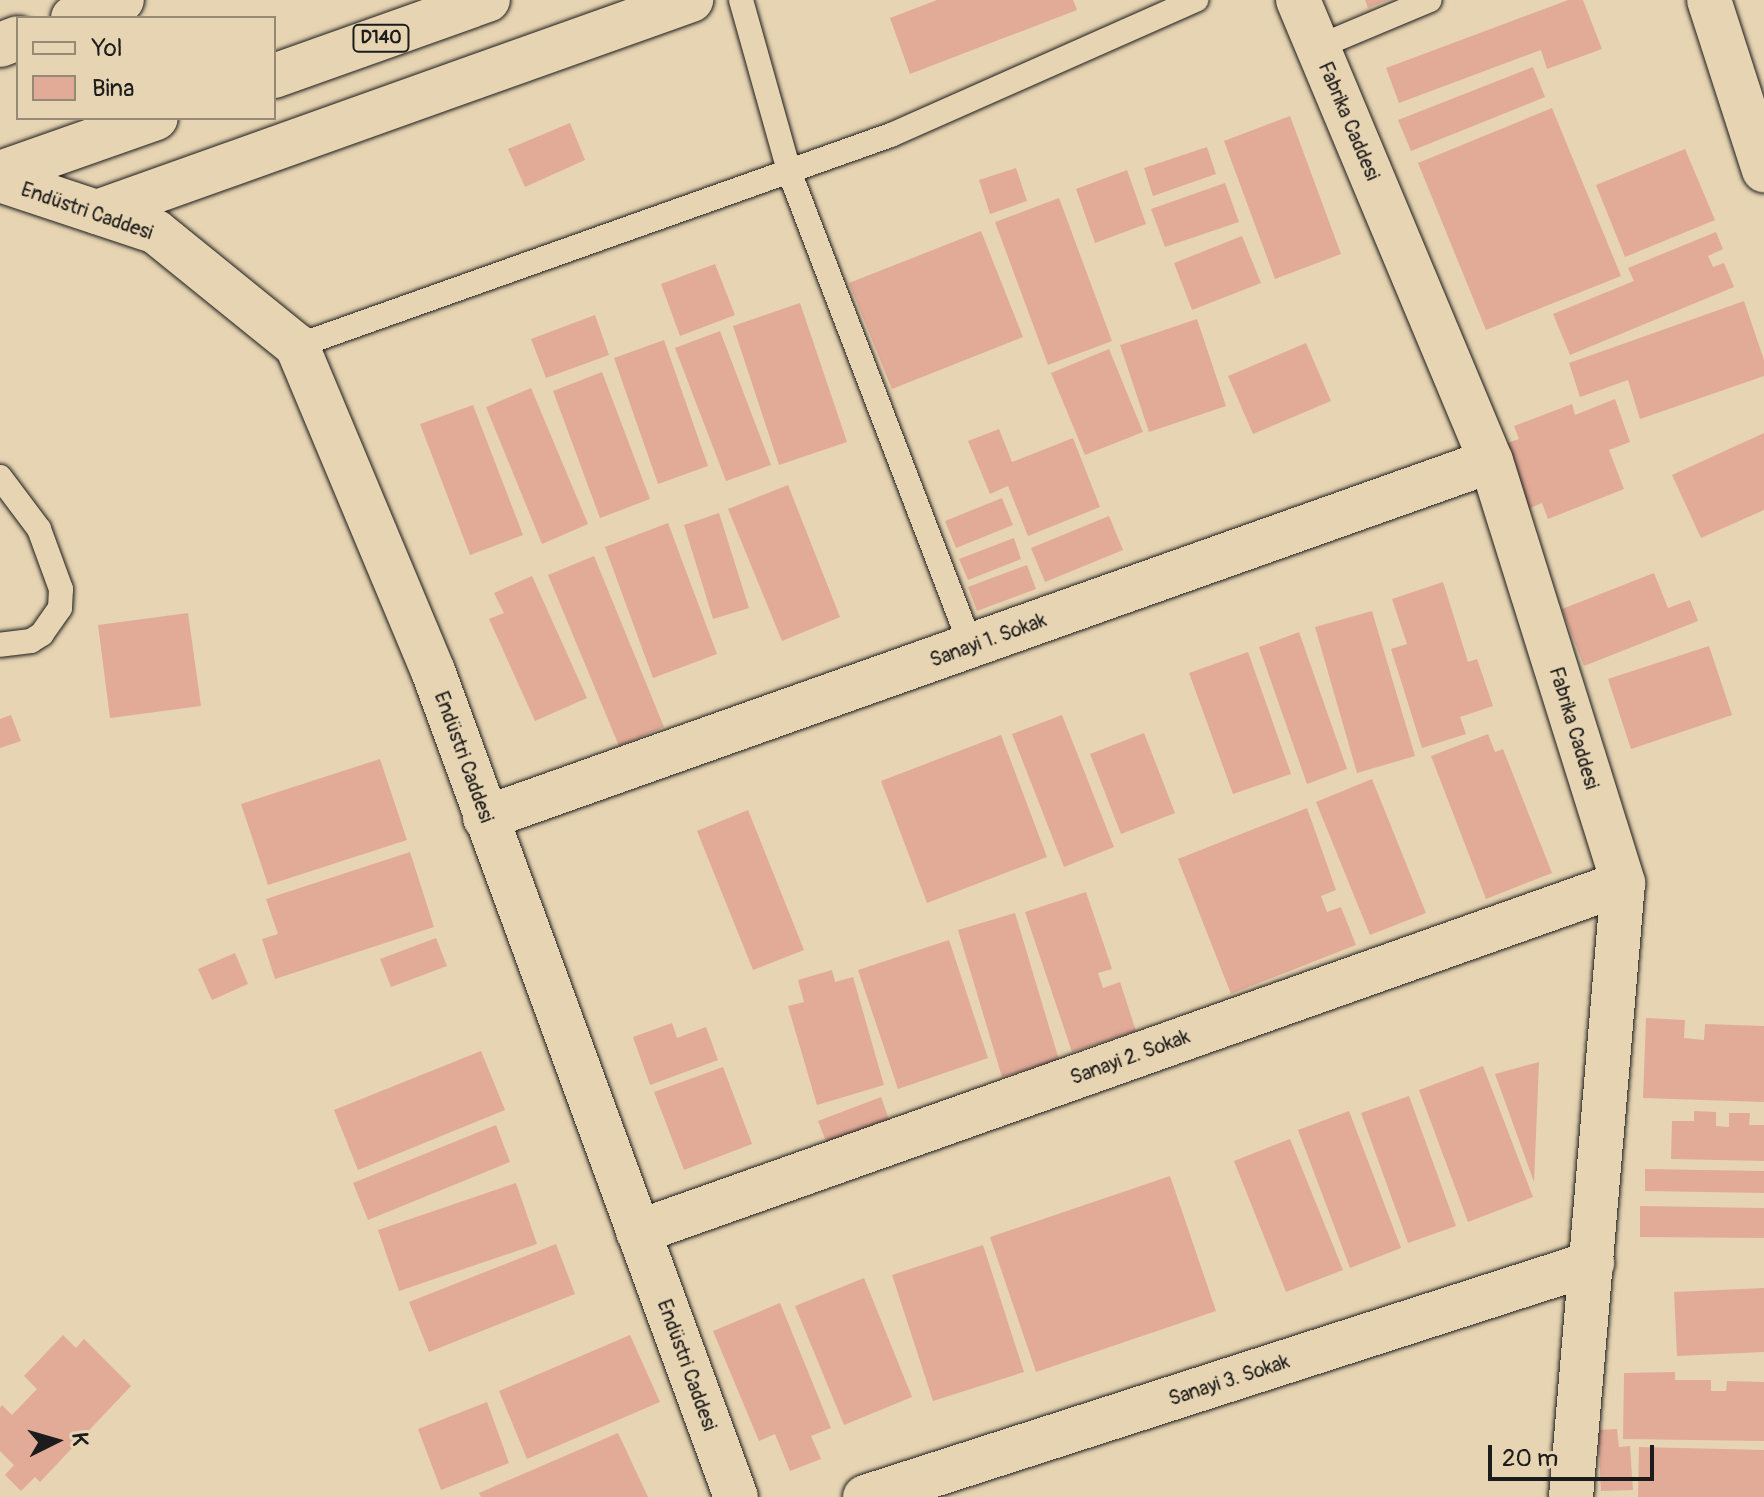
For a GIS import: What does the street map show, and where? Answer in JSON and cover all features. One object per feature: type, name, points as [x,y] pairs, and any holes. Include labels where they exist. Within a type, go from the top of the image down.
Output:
[{"type":"street","points":[[78,16],[122,0]]},
{"type":"street","name":"D140","points":[[276,75],[488,0]]},
{"type":"street","points":[[97,212],[691,0]]},
{"type":"street","name":"Fabrika Caddesi","points":[[1298,0],[1491,461],[1623,883],[1571,1497]]},
{"type":"street","points":[[1709,0],[1764,170]]},
{"type":"street","points":[[0,173],[150,120]]},
{"type":"street","name":"Endüstri Caddesi","points":[[0,180],[156,232],[297,346],[433,671],[736,1497]]},
{"type":"street","name":"Sanayi 1. Sokak","points":[[485,818],[1491,461]]},
{"type":"street","name":"Sanayi 2. Sokak","points":[[638,1232],[1623,883]]},
{"type":"street","name":"Sanayi 3. Sokak","points":[[865,1497],[1592,1263]]},
{"type":"lane","points":[[741,0],[789,171],[971,646]]},
{"type":"lane","points":[[297,346],[891,135],[1196,0]]},
{"type":"lane","points":[[1318,47],[1430,0]]},
{"type":"lane","points":[[0,477],[39,529],[61,589],[60,608],[42,634],[31,641],[0,645]]},
{"type":"building","points":[[937,0],[1073,0],[1077,10],[910,74],[890,18]]},
{"type":"building","points":[[1365,0],[1388,0],[1368,8]]},
{"type":"building","points":[[1568,0],[1583,0],[1602,49],[1547,69],[1541,50],[1399,103],[1386,68]]},
{"type":"building","points":[[1533,67],[1545,97],[1411,151],[1398,120]]},
{"type":"building","points":[[1552,108],[1621,276],[1486,330],[1418,163]]},
{"type":"building","points":[[1290,116],[1341,254],[1275,279],[1224,141]]},
{"type":"building","points":[[570,123],[585,160],[525,187],[508,149]]},
{"type":"building","points":[[1207,147],[1216,174],[1153,196],[1144,168]]},
{"type":"building","points":[[1685,149],[1715,220],[1625,257],[1596,185]]},
{"type":"building","points":[[1016,168],[1027,201],[990,214],[979,180]]},
{"type":"building","points":[[1127,170],[1146,224],[1095,243],[1076,189]]},
{"type":"building","points":[[1225,183],[1239,222],[1165,247],[1151,209]]},
{"type":"building","points":[[1059,198],[1112,341],[1048,365],[995,222]]},
{"type":"building","points":[[981,231],[1023,337],[892,389],[849,283]]},
{"type":"building","points":[[1716,232],[1723,249],[1708,256],[1713,267],[1724,263],[1734,287],[1570,355],[1553,314],[1634,281],[1628,268]]},
{"type":"building","points":[[1242,236],[1261,283],[1192,310],[1174,263]]},
{"type":"building","points":[[715,264],[735,315],[680,336],[661,284]]},
{"type":"building","points":[[1744,301],[1764,360],[1764,376],[1640,419],[1628,380],[1580,397],[1569,363]]},
{"type":"building","points":[[800,303],[847,442],[779,465],[733,326]]},
{"type":"building","points":[[595,315],[609,355],[546,378],[531,339]]},
{"type":"building","points":[[1197,319],[1226,406],[1149,432],[1120,345]]},
{"type":"building","points":[[720,331],[771,465],[726,481],[675,348]]},
{"type":"building","points":[[664,340],[708,466],[658,484],[614,358]]},
{"type":"building","points":[[1306,343],[1331,401],[1253,434],[1228,376]]},
{"type":"building","points":[[1109,349],[1143,432],[1085,455],[1051,373]]},
{"type":"building","points":[[602,372],[650,499],[600,518],[553,391]]},
{"type":"building","points":[[531,388],[588,524],[542,544],[486,407]]},
{"type":"building","points":[[1615,399],[1630,442],[1609,450],[1624,489],[1548,519],[1542,503],[1528,509],[1504,444],[1519,439],[1514,426],[1572,404],[1575,415]]},
{"type":"building","points":[[473,405],[523,535],[470,555],[420,424]]},
{"type":"building","points":[[999,429],[1012,462],[1073,438],[1100,507],[1028,536],[1008,486],[990,494],[968,441]]},
{"type":"building","points":[[1764,433],[1764,510],[1701,538],[1672,475]]},
{"type":"building","points":[[788,485],[840,617],[782,641],[728,509]]},
{"type":"building","points":[[1002,498],[1013,525],[956,548],[945,521]]},
{"type":"building","points":[[719,513],[749,608],[713,619],[684,525]]},
{"type":"building","points":[[1109,516],[1123,550],[1045,582],[1031,548]]},
{"type":"building","points":[[668,523],[717,654],[653,678],[605,547]]},
{"type":"building","points":[[1014,538],[1021,559],[968,580],[959,559]]},
{"type":"building","points":[[594,556],[664,727],[619,746],[548,575]]},
{"type":"building","points":[[1027,565],[1036,589],[977,611],[968,587]]},
{"type":"building","points":[[1654,573],[1668,608],[1690,600],[1698,621],[1584,666],[1562,609]]},
{"type":"building","points":[[532,576],[587,698],[535,721],[489,619],[504,613],[494,593]]},
{"type":"building","points":[[1443,582],[1468,662],[1477,659],[1493,706],[1460,717],[1466,734],[1422,748],[1391,649],[1407,644],[1392,599]]},
{"type":"building","points":[[1372,611],[1415,756],[1357,773],[1315,627]]},
{"type":"building","points":[[188,613],[201,706],[110,718],[98,625]]},
{"type":"building","points":[[1299,632],[1347,769],[1307,784],[1259,647]]},
{"type":"building","points":[[1709,646],[1732,715],[1631,749],[1608,679]]},
{"type":"building","points":[[1248,652],[1291,774],[1233,794],[1189,673]]},
{"type":"building","points":[[11,715],[21,741],[0,748],[0,719]]},
{"type":"building","points":[[1062,715],[1114,847],[1064,867],[1012,734]]},
{"type":"building","points":[[1144,733],[1175,813],[1121,834],[1090,754]]},
{"type":"building","points":[[1488,734],[1495,752],[1503,749],[1552,873],[1486,899],[1431,756]]},
{"type":"building","points":[[1001,735],[1047,857],[927,903],[881,781]]},
{"type":"building","points":[[380,759],[407,840],[268,885],[241,804]]},
{"type":"building","points":[[1372,779],[1426,913],[1370,935],[1316,802]]},
{"type":"building","points":[[1307,808],[1336,890],[1321,896],[1327,912],[1341,907],[1356,945],[1231,994],[1178,859]]},
{"type":"building","points":[[748,810],[804,950],[753,970],[697,831]]},
{"type":"building","points":[[410,852],[434,927],[275,979],[262,939],[278,934],[266,899]]},
{"type":"building","points":[[1086,892],[1112,969],[1098,973],[1103,988],[1120,982],[1136,1031],[1072,1052],[1025,912]]},
{"type":"building","points":[[1015,913],[1059,1060],[1002,1077],[958,930]]},
{"type":"building","points":[[436,938],[447,966],[391,987],[380,959]]},
{"type":"building","points":[[949,940],[988,1058],[898,1089],[858,970]]},
{"type":"building","points":[[235,953],[248,984],[212,1000],[198,969]]},
{"type":"building","points":[[832,970],[835,982],[853,977],[884,1085],[817,1105],[788,1006],[804,1002],[798,980]]},
{"type":"building","points":[[1646,1018],[1685,1020],[1684,1038],[1704,1040],[1705,1024],[1764,1026],[1764,1102],[1643,1098]]},
{"type":"building","points":[[672,1023],[677,1038],[706,1027],[718,1060],[650,1085],[633,1037]]},
{"type":"building","points":[[481,1051],[505,1110],[358,1170],[334,1110]]},
{"type":"building","points":[[1539,1062],[1534,1182],[1495,1074]]},
{"type":"building","points":[[1483,1066],[1533,1197],[1468,1222],[1419,1090]]},
{"type":"building","points":[[723,1067],[752,1144],[684,1170],[654,1092]]},
{"type":"building","points":[[1409,1096],[1456,1226],[1408,1243],[1361,1113]]},
{"type":"building","points":[[881,1097],[892,1128],[830,1151],[818,1121]]},
{"type":"building","points":[[1349,1111],[1401,1248],[1350,1268],[1298,1130]]},
{"type":"building","points":[[1694,1111],[1716,1112],[1716,1126],[1729,1127],[1729,1113],[1750,1113],[1749,1125],[1764,1125],[1764,1161],[1671,1159],[1672,1121],[1694,1121]]},
{"type":"building","points":[[496,1125],[510,1162],[368,1220],[353,1183]]},
{"type":"building","points":[[1290,1139],[1343,1270],[1286,1292],[1234,1161]]},
{"type":"building","points":[[1645,1169],[1764,1171],[1764,1193],[1645,1191]]},
{"type":"building","points":[[1170,1176],[1216,1311],[1036,1372],[990,1237]]},
{"type":"building","points":[[516,1183],[537,1244],[399,1291],[378,1230]]},
{"type":"building","points":[[1640,1206],[1764,1208],[1764,1238],[1640,1237]]},
{"type":"building","points":[[556,1244],[575,1294],[429,1352],[409,1302]]},
{"type":"building","points":[[983,1245],[1024,1372],[933,1401],[892,1275]]},
{"type":"building","points":[[864,1278],[912,1397],[844,1425],[795,1306]]},
{"type":"building","points":[[1764,1288],[1764,1352],[1677,1356],[1674,1292]]},
{"type":"building","points":[[780,1303],[831,1428],[811,1436],[821,1459],[790,1471],[775,1434],[759,1441],[713,1331]]},
{"type":"building","points":[[63,1335],[76,1348],[84,1339],[131,1386],[40,1482],[35,1477],[21,1491],[5,1475],[14,1465],[0,1451],[0,1408],[2,1405],[12,1415],[37,1389],[24,1376]]},
{"type":"building","points":[[630,1335],[660,1402],[527,1459],[499,1391]]},
{"type":"building","points":[[1675,1372],[1675,1380],[1711,1380],[1711,1391],[1726,1391],[1727,1381],[1764,1382],[1764,1441],[1623,1439],[1624,1373]]},
{"type":"building","points":[[487,1402],[509,1463],[441,1490],[418,1429]]},
{"type":"building","points":[[1617,1429],[1619,1447],[1630,1446],[1633,1490],[1601,1491],[1598,1430]]},
{"type":"building","points":[[618,1433],[648,1497],[481,1497],[479,1493]]},
{"type":"building","points":[[1639,1447],[1764,1450],[1764,1497],[1638,1497]]}]
